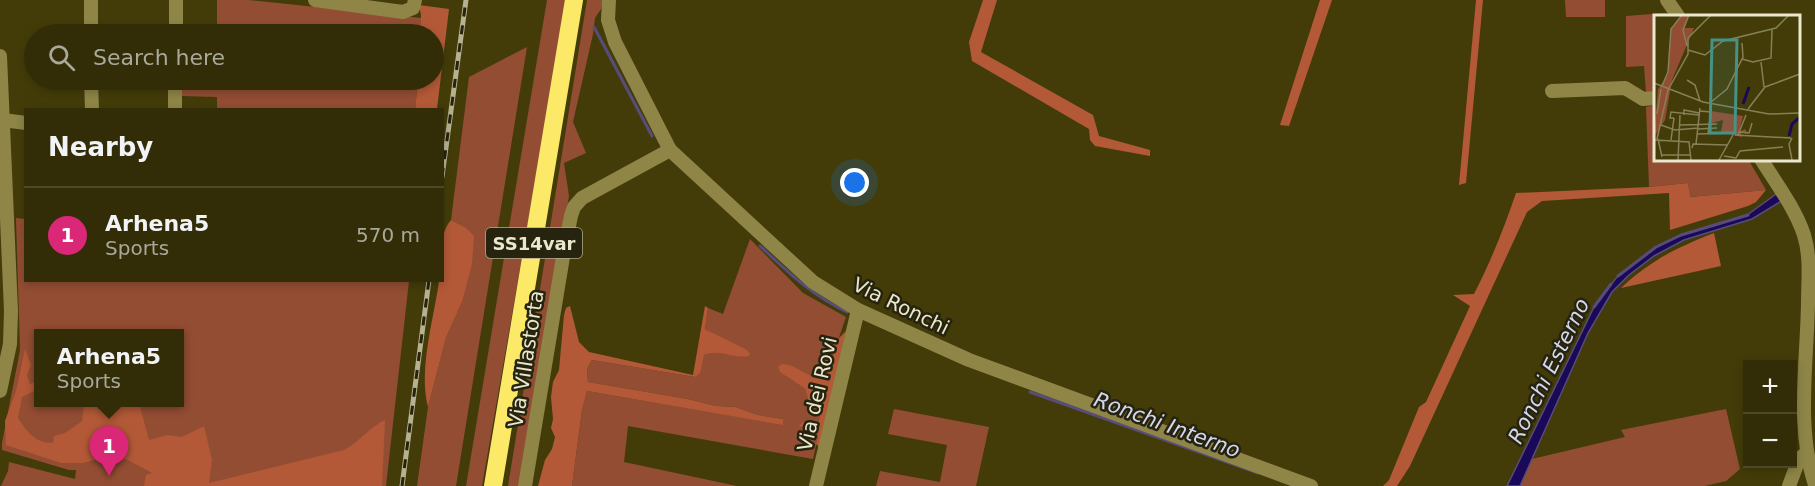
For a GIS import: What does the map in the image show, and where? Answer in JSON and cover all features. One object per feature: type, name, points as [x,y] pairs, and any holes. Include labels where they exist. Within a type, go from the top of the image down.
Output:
[{"type":"highway","name":"SS14var","points":[[493,486],[574,0]]},
{"type":"street","points":[[91,0],[91,24]]},
{"type":"street","points":[[176,0],[176,24]]},
{"type":"street","points":[[315,0],[403,12],[414,4]]},
{"type":"street","name":"Via Ronchi","points":[[609,0],[608,20],[615,42],[670,150],[813,282],[858,310],[969,360],[1311,486]]},
{"type":"street","points":[[1667,0],[1677,15]]},
{"type":"street","points":[[0,57],[12,311],[10,345],[0,391]]},
{"type":"street","points":[[1551,91],[1625,88],[1643,99],[1654,98]]},
{"type":"street","points":[[92,90],[92,108]]},
{"type":"street","points":[[175,90],[175,108]]},
{"type":"street","points":[[3,120],[24,123]]},
{"type":"street","name":"Via Villastorta","points":[[525,486],[564,251],[574,207],[582,198],[670,150]]},
{"type":"street","points":[[1762,160],[1797,216],[1808,253],[1812,281],[1811,348],[1804,426],[1806,453],[1815,485]]},
{"type":"street","name":"Via dei Rovi","points":[[816,486],[858,310]]},
{"type":"street","points":[[1789,486],[1799,459],[1806,453]]},
{"type":"shaded area","points":[[217,0],[248,0],[421,18],[421,24],[217,24]]},
{"type":"shaded area","points":[[547,0],[567,0],[482,486],[466,486]]},
{"type":"shaded area","points":[[587,0],[603,0],[601,9],[595,18],[573,122],[586,153],[564,163],[569,196],[522,486],[508,486]]},
{"type":"shaded area","points":[[983,0],[997,0],[981,52],[1093,115],[1099,136],[1150,150],[1150,156],[1095,146],[1090,140],[1089,129],[972,61],[969,42]]},
{"type":"shaded area","points":[[1320,0],[1332,0],[1289,126],[1280,125]]},
{"type":"shaded area","points":[[1476,0],[1483,0],[1466,183],[1459,185]]},
{"type":"shaded area","points":[[1565,0],[1605,0],[1605,17],[1566,17]]},
{"type":"shaded area","points":[[419,5],[449,9],[444,51],[444,24],[421,24]]},
{"type":"shaded area","points":[[1666,13],[1667,15],[1654,15],[1654,93],[1646,93],[1644,66],[1626,67],[1626,16]]},
{"type":"shaded area","points":[[527,47],[456,486],[417,486],[428,407],[446,338],[462,302],[465,227],[451,220],[469,77]]},
{"type":"shaded area","points":[[182,90],[417,90],[415,108],[217,108],[217,97],[182,96]]},
{"type":"shaded area","points":[[417,90],[439,90],[437,108],[415,108]]},
{"type":"shaded area","points":[[1654,105],[1654,160],[1749,160],[1766,190],[1689,197],[1688,183],[1649,187],[1646,107]]},
{"type":"shaded area","points":[[1688,183],[1690,197],[1766,190],[1756,202],[1748,206],[1670,230],[1669,193],[1542,201],[1527,212],[1410,466],[1397,486],[1383,486],[1389,480],[1419,407],[1426,402],[1470,306],[1453,295],[1474,294],[1497,244],[1516,193]]},
{"type":"shaded area","points":[[1779,192],[1783,200],[1752,219],[1684,240],[1654,256],[1629,275],[1612,292],[1588,333],[1520,486],[1507,486],[1595,305],[1617,277],[1656,247],[1681,235],[1747,215]]},
{"type":"shaded area","points":[[16,218],[24,219],[24,282],[409,282],[386,486],[1,486],[8,471],[9,462],[75,479],[76,470],[69,470],[2,450],[20,350]]},
{"type":"shaded area","points":[[451,220],[465,227],[474,236],[472,264],[462,302],[446,338],[428,407],[425,392],[426,360],[439,282],[444,282],[444,233]]},
{"type":"shaded area","points":[[1714,233],[1721,266],[1621,288],[1664,256]]},
{"type":"shaded area","points":[[750,239],[803,293],[846,317],[825,378],[807,375],[796,368],[786,376],[805,389],[809,403],[821,413],[817,425],[811,424],[805,429],[813,430],[818,436],[813,459],[628,426],[624,462],[737,486],[572,486],[582,410],[587,391],[762,421],[783,419],[758,415],[735,407],[716,406],[588,382],[587,369],[592,360],[695,377],[704,355],[718,352],[720,337],[705,329],[708,308],[723,314]]},
{"type":"shaded area","points":[[570,306],[579,342],[589,352],[693,375],[705,306],[708,308],[705,329],[747,350],[749,356],[721,353],[704,355],[700,373],[695,377],[592,360],[587,369],[588,382],[716,406],[735,407],[758,415],[783,419],[783,425],[587,391],[582,410],[572,486],[538,486],[545,460],[552,449],[555,437],[551,428],[553,419],[551,397],[553,382],[559,370],[564,315],[566,308]]},
{"type":"shaded area","points":[[846,331],[820,448],[816,444],[818,436],[813,430],[799,426],[802,422],[817,425],[821,413],[809,403],[805,389],[780,372],[778,367],[782,364],[788,365],[812,376],[825,378],[837,340]]},
{"type":"shaded area","points":[[25,349],[31,365],[27,375],[30,384],[34,382],[34,391],[22,397],[18,418],[28,432],[41,441],[53,443],[54,436],[65,433],[82,421],[84,407],[140,407],[149,440],[168,435],[182,437],[204,426],[212,460],[209,483],[344,450],[385,420],[382,486],[144,486],[146,475],[152,473],[128,460],[109,456],[83,463],[61,463],[6,445],[5,421],[16,391]]},
{"type":"shaded area","points":[[894,409],[989,427],[976,486],[876,486],[880,471],[940,482],[947,445],[888,434]]},
{"type":"shaded area","points":[[1726,409],[1740,469],[1726,481],[1705,486],[1520,486],[1532,459],[1625,437],[1621,430]]},
{"type":"waterway","name":"Ronchi Interno","points":[[594,27],[652,136]]},
{"type":"waterway","name":"Ronchi Esterno","points":[[1618,276],[1656,247],[1681,235],[1748,215]]},
{"type":"waterway","name":"Ronchi Interno","points":[[760,246],[811,291],[847,312]]},
{"type":"waterway","name":"Ronchi Esterno","points":[[1594,307],[1611,284]]},
{"type":"waterway","name":"Ronchi Interno","points":[[1030,392],[1258,473]]},
{"type":"railway","points":[[444,162],[466,0]]},
{"type":"railway","points":[[402,486],[429,282]]},
{"type":"place","name":"Arhena5","points":[[109,476]]}]
